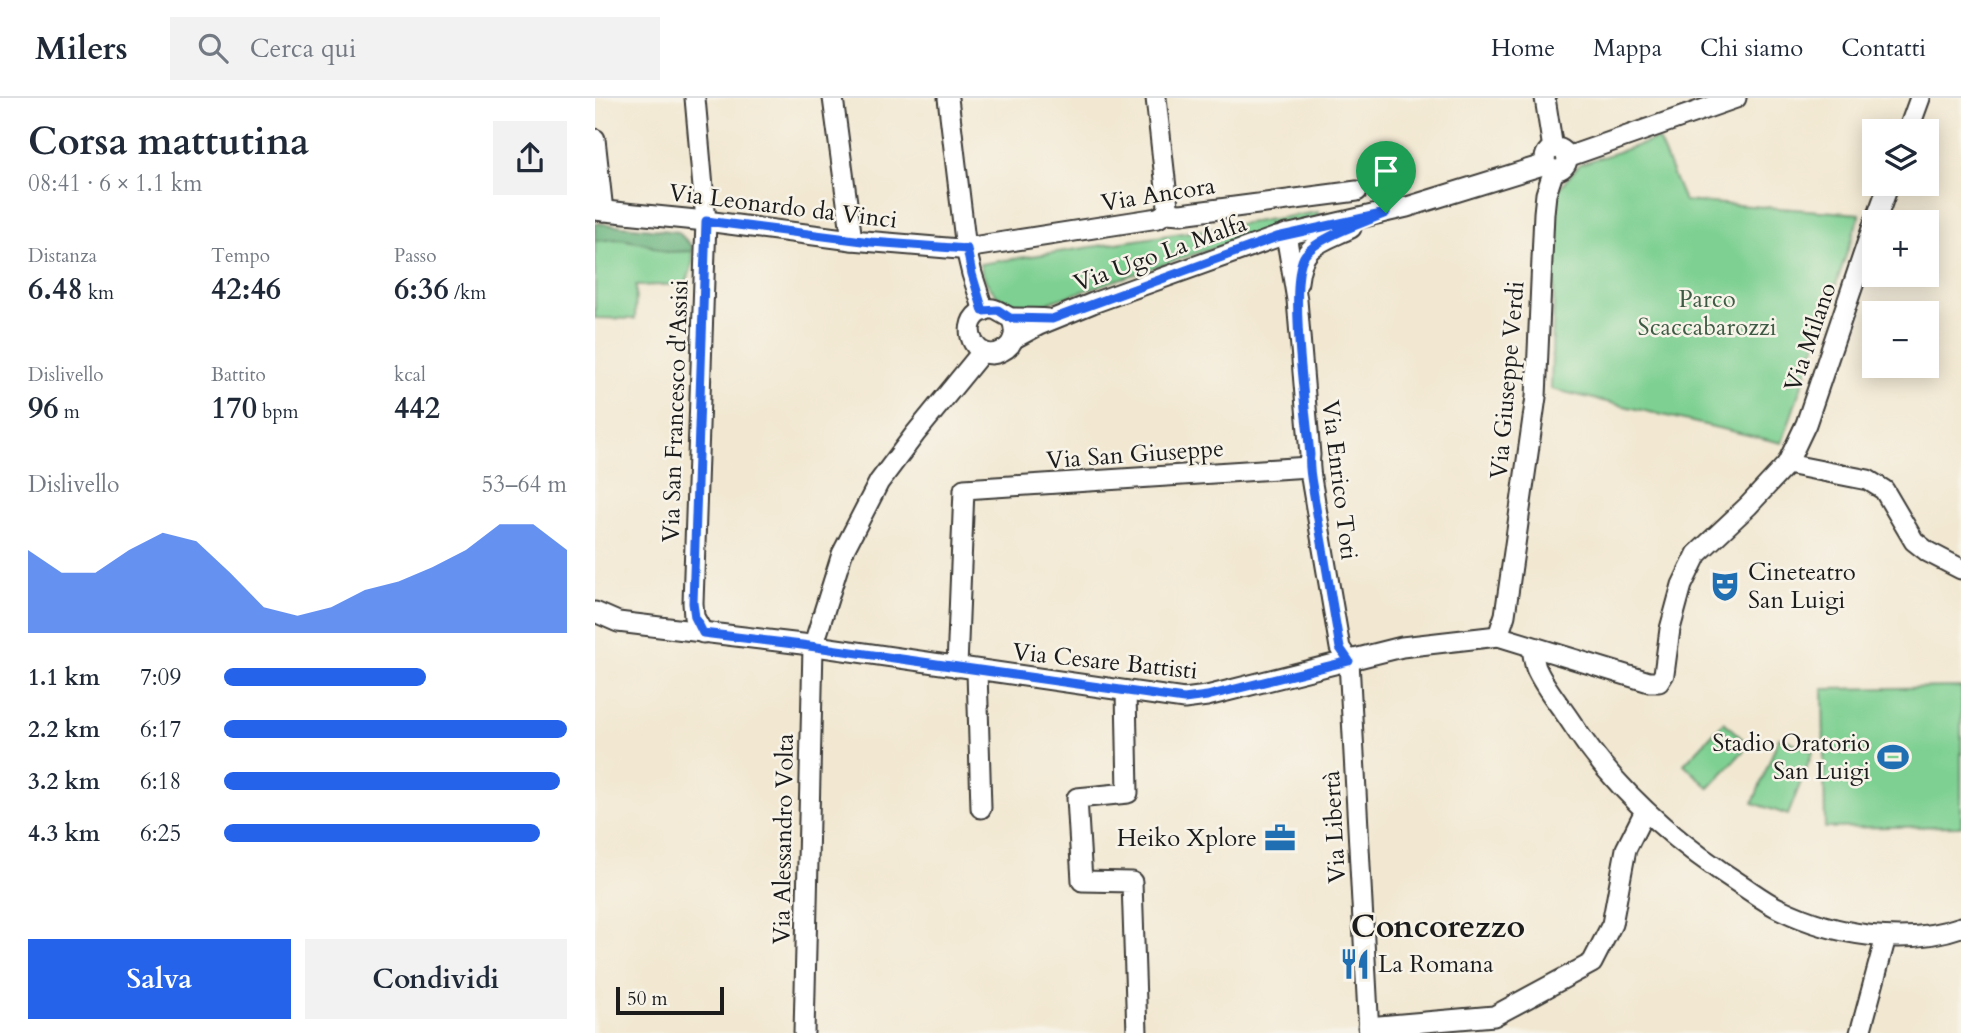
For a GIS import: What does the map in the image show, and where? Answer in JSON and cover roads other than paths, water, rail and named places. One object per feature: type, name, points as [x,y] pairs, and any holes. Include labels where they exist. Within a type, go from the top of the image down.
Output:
[{"type":"street","name":"Via San Francesco d'Assisi","points":[[693,603],[706,221],[695,98]]},
{"type":"street","points":[[833,98],[852,240]]},
{"type":"street","points":[[813,646],[842,554],[879,482],[915,433],[982,352],[972,341],[970,334],[973,320],[983,311],[967,249],[948,98]]},
{"type":"street","points":[[1156,98],[1168,206],[1166,213]]},
{"type":"street","points":[[1545,98],[1555,160]]},
{"type":"street","points":[[1386,213],[1555,160],[1698,105],[1736,98]]},
{"type":"street","points":[[1912,119],[1920,98]]},
{"type":"street","points":[[595,139],[599,211]]},
{"type":"street","name":"Via Giuseppe Verdi","points":[[1497,636],[1505,615],[1536,397],[1544,213],[1555,160]]},
{"type":"street","name":"Via Ancora","points":[[967,249],[1158,218],[1166,213],[1181,214],[1357,191]]},
{"type":"street","name":"Via Leonardo da Vinci","points":[[599,211],[706,221],[852,240],[967,249]]},
{"type":"street","name":"Via Ugo La Malfa","points":[[982,352],[989,354],[1004,351],[1013,339],[1052,319],[1286,234],[1386,213]]},
{"type":"street","name":"Via Enrico Toti","points":[[1297,300],[1300,265],[1309,250],[1386,213]]},
{"type":"street","name":"Via Enrico Toti","points":[[1286,234],[1297,300],[1309,467],[1340,648],[1349,661]]},
{"type":"street","name":"Via Milano","points":[[1532,648],[1649,682],[1659,682],[1664,674],[1670,629],[1682,585],[1697,554],[1748,506],[1787,464],[1806,424],[1862,258]]},
{"type":"street","name":"Via Ugo La Malfa","points":[[983,311],[998,310],[1010,318],[1052,319]]},
{"type":"street","points":[[1010,318],[1015,332],[1013,339]]},
{"type":"street","points":[[1787,464],[1868,480],[1884,490],[1914,541],[1928,552],[1961,569]]},
{"type":"street","name":"Via San Giuseppe","points":[[957,667],[964,489],[1309,467]]},
{"type":"street","points":[[661,627],[676,622],[693,603]]},
{"type":"street","points":[[693,603],[695,617],[703,633]]},
{"type":"street","name":"Via Cesare Battisti","points":[[600,621],[813,646],[1184,699],[1207,696],[1402,647],[1497,636]]},
{"type":"street","points":[[1497,636],[1532,648],[1536,668],[1592,755],[1619,786],[1715,868],[1779,909],[1836,928],[1886,937],[1942,933],[1961,927]]},
{"type":"street","name":"Via Alessandro Volta","points":[[804,1033],[813,646]]},
{"type":"street","name":"Via Libertà","points":[[1349,661],[1368,1030]]},
{"type":"street","name":"Via Cesare Battisti","points":[[977,671],[981,808]]},
{"type":"street","points":[[1126,691],[1129,793],[1077,798],[1082,881],[1132,882],[1137,1033]]},
{"type":"street","points":[[1368,1030],[1494,1016],[1592,964],[1612,924],[1626,849],[1646,811]]},
{"type":"street","points":[[1860,1033],[1886,937]]},
{"type":"place","name":"Cineteatro San Luigi","points":[[1725,586]]},
{"type":"place","name":"Stadio Oratorio San Luigi","points":[[1893,757]]},
{"type":"place","name":"Heiko Xplore","points":[[1280,838]]},
{"type":"place","name":"La Romana","points":[[1355,964]]},
{"type":"district","name":"Concorezzo","points":[[1438,926]]},
{"type":"park label","name":"Parco Scaccabarozzi","points":[[1707,313]]}]
